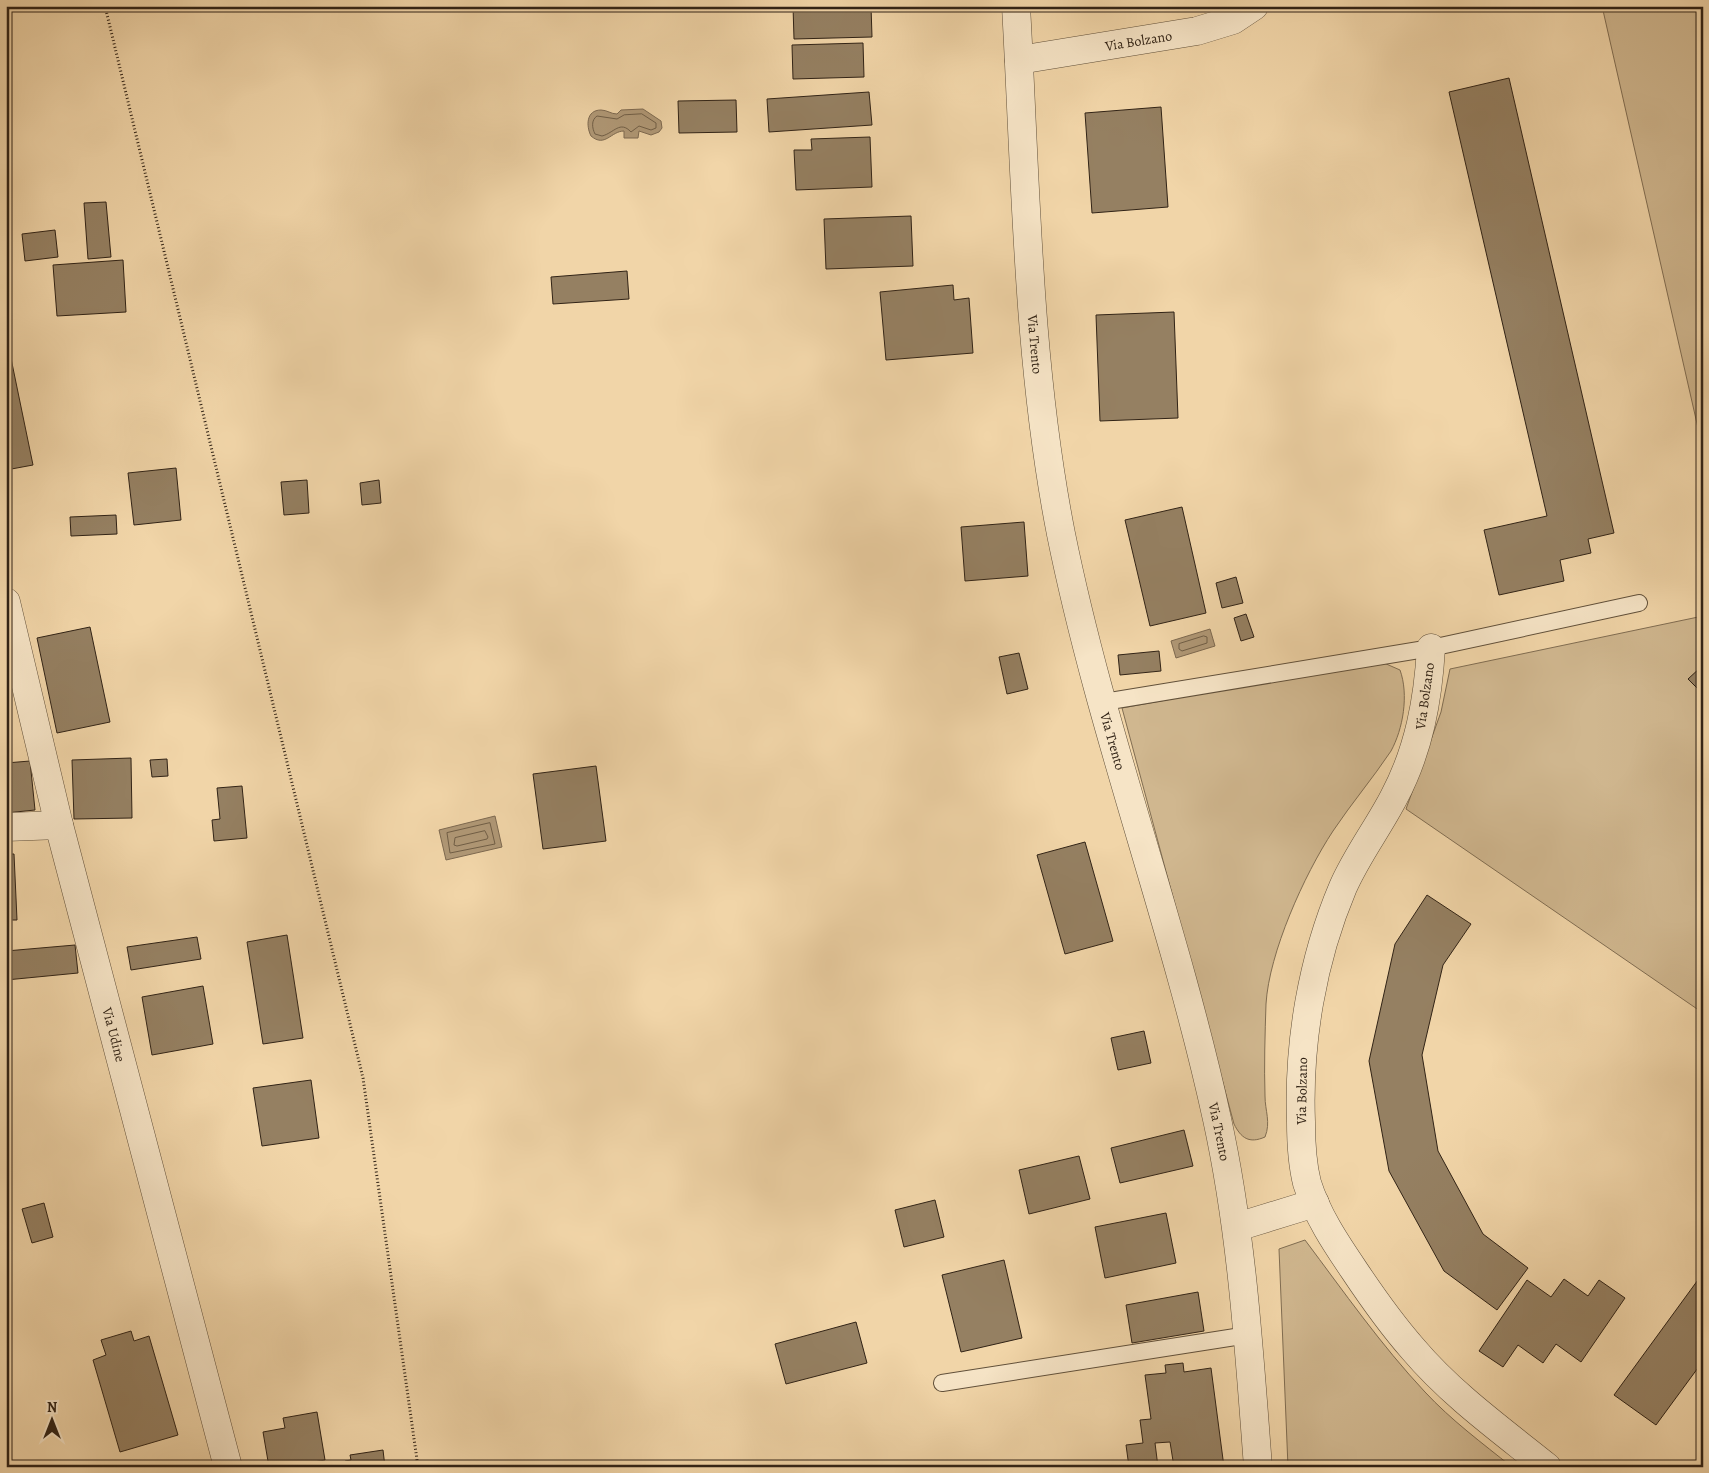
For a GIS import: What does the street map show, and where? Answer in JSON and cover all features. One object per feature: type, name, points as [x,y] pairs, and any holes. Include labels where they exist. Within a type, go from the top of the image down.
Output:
[{"type":"street","name":"Via Trento","points":[[1016,6],[1033,316],[1046,445],[1071,583],[1199,1044],[1224,1154],[1237,1227],[1248,1335],[1258,1467]]},
{"type":"street","name":"Via Bolzano","points":[[1019,60],[1197,31],[1233,20],[1254,6]]},
{"type":"street","name":"Via Udine","points":[[6,602],[59,825],[228,1467]]},
{"type":"street","name":"Via Bolzano","points":[[1431,648],[1426,708],[1417,742],[1394,798],[1357,859],[1342,889],[1310,999],[1303,1043],[1301,1116],[1304,1168],[1315,1203],[1337,1244],[1370,1294],[1414,1350],[1463,1398],[1547,1467]]},
{"type":"street","points":[[6,828],[59,825]]},
{"type":"street","points":[[1237,1227],[1315,1203]]},
{"type":"lane","points":[[1104,702],[1431,648],[1639,603]]},
{"type":"lane","points":[[942,1383],[1248,1335]]},
{"type":"path","points":[[105,6],[362,1078],[418,1467]]},
{"type":"shaded area","points":[[1602,6],[1703,6],[1703,450]]},
{"type":"shaded area","points":[[1703,616],[1703,1013],[1406,809],[1441,712],[1450,669]]},
{"type":"shaded area","points":[[1371,663],[1384,663],[1400,670],[1403,680],[1404,701],[1399,733],[1391,751],[1322,849],[1300,892],[1281,938],[1269,984],[1266,1004],[1265,1101],[1268,1126],[1265,1137],[1250,1140],[1240,1133],[1234,1124],[1122,708]]},
{"type":"shaded area","points":[[1305,1240],[1378,1337],[1425,1392],[1456,1422],[1512,1467],[1288,1467],[1279,1249]]},
{"type":"water","points":[[643,109],[661,121],[662,128],[659,132],[651,135],[639,131],[638,138],[624,138],[624,131],[604,140],[591,136],[588,123],[592,113],[603,110],[617,114],[621,110]]},
{"type":"water","points":[[1210,629],[1215,646],[1176,658],[1171,641]]},
{"type":"water","points":[[495,816],[502,847],[446,860],[439,830]]},
{"type":"building","points":[[793,6],[871,6],[872,37],[794,39]]},
{"type":"building","points":[[863,43],[864,77],[793,79],[792,45]]},
{"type":"building","points":[[1509,78],[1614,533],[1588,539],[1591,553],[1560,560],[1564,581],[1499,595],[1484,530],[1547,516],[1449,92]]},
{"type":"building","points":[[869,92],[872,125],[769,132],[767,99]]},
{"type":"building","points":[[736,100],[737,132],[679,133],[678,101]]},
{"type":"building","points":[[1161,107],[1168,207],[1092,213],[1085,113]]},
{"type":"building","points":[[870,137],[872,187],[796,190],[794,150],[812,150],[811,139]]},
{"type":"building","points":[[106,202],[111,257],[88,259],[84,203]]},
{"type":"building","points":[[911,216],[913,266],[826,269],[824,219]]},
{"type":"building","points":[[55,230],[58,257],[25,261],[22,234]]},
{"type":"building","points":[[123,260],[126,312],[57,316],[53,265]]},
{"type":"building","points":[[627,271],[629,299],[553,304],[551,277]]},
{"type":"building","points":[[953,285],[954,300],[969,298],[973,353],[886,360],[880,292]]},
{"type":"building","points":[[1174,312],[1178,418],[1100,421],[1096,315]]},
{"type":"building","points":[[6,340],[33,465],[6,470]]},
{"type":"building","points":[[176,468],[181,520],[134,525],[128,473]]},
{"type":"building","points":[[307,480],[309,513],[284,515],[281,482]]},
{"type":"building","points":[[379,480],[381,503],[362,505],[360,483]]},
{"type":"building","points":[[1182,507],[1206,613],[1150,626],[1125,520]]},
{"type":"building","points":[[116,515],[117,534],[71,536],[70,517]]},
{"type":"building","points":[[1024,522],[1028,576],[965,581],[961,527]]},
{"type":"building","points":[[1236,577],[1243,603],[1222,608],[1216,583]]},
{"type":"building","points":[[1246,614],[1254,637],[1241,641],[1234,618]]},
{"type":"building","points":[[90,627],[110,722],[57,733],[37,638]]},
{"type":"building","points":[[1159,651],[1161,671],[1120,675],[1118,655]]},
{"type":"building","points":[[1019,653],[1028,689],[1007,694],[999,657]]},
{"type":"building","points":[[1701,667],[1703,687],[1699,690],[1688,679]]},
{"type":"building","points":[[131,758],[132,818],[74,819],[72,760]]},
{"type":"building","points":[[167,759],[168,776],[152,777],[150,760]]},
{"type":"building","points":[[30,761],[35,810],[6,813],[6,763]]},
{"type":"building","points":[[596,766],[606,841],[543,849],[533,774]]},
{"type":"building","points":[[242,786],[247,838],[214,841],[212,820],[220,819],[217,788]]},
{"type":"building","points":[[1085,842],[1113,941],[1065,954],[1037,855]]},
{"type":"building","points":[[6,854],[14,854],[17,920],[6,920]]},
{"type":"building","points":[[1427,895],[1471,924],[1443,965],[1422,1055],[1438,1151],[1483,1234],[1528,1268],[1497,1310],[1444,1271],[1389,1171],[1369,1061],[1395,944]]},
{"type":"building","points":[[287,935],[303,1038],[263,1044],[247,942]]},
{"type":"building","points":[[197,937],[201,959],[131,970],[127,947]]},
{"type":"building","points":[[75,945],[78,973],[6,980],[6,951]]},
{"type":"building","points":[[203,986],[213,1044],[152,1055],[142,997]]},
{"type":"building","points":[[1144,1031],[1151,1063],[1118,1070],[1111,1038]]},
{"type":"building","points":[[311,1080],[319,1138],[262,1146],[253,1088]]},
{"type":"building","points":[[1184,1130],[1193,1166],[1120,1183],[1111,1148]]},
{"type":"building","points":[[1079,1156],[1090,1199],[1029,1214],[1019,1170]]},
{"type":"building","points":[[935,1200],[944,1237],[904,1247],[895,1210]]},
{"type":"building","points":[[44,1203],[53,1237],[32,1243],[22,1209]]},
{"type":"building","points":[[1166,1213],[1176,1263],[1105,1278],[1095,1227]]},
{"type":"building","points":[[1004,1260],[1022,1338],[961,1352],[942,1275]]},
{"type":"building","points":[[1703,1273],[1703,1361],[1656,1425],[1614,1395]]},
{"type":"building","points":[[1564,1279],[1588,1296],[1599,1280],[1625,1298],[1581,1362],[1556,1344],[1543,1363],[1518,1345],[1503,1367],[1479,1351],[1527,1280],[1551,1297]]},
{"type":"building","points":[[1198,1292],[1204,1331],[1132,1343],[1126,1305]]},
{"type":"building","points":[[856,1322],[867,1363],[786,1384],[775,1344]]},
{"type":"building","points":[[131,1331],[134,1341],[149,1336],[178,1435],[120,1452],[93,1360],[106,1355],[101,1340]]},
{"type":"building","points":[[1183,1363],[1184,1372],[1211,1368],[1224,1467],[1174,1467],[1170,1442],[1155,1443],[1158,1467],[1129,1467],[1126,1445],[1143,1443],[1140,1420],[1151,1419],[1145,1375],[1166,1373],[1165,1365]]},
{"type":"building","points":[[317,1412],[325,1460],[285,1467],[269,1467],[263,1432],[285,1428],[283,1418]]},
{"type":"building","points":[[383,1450],[385,1467],[345,1467],[345,1461],[351,1460],[350,1455]]}]
